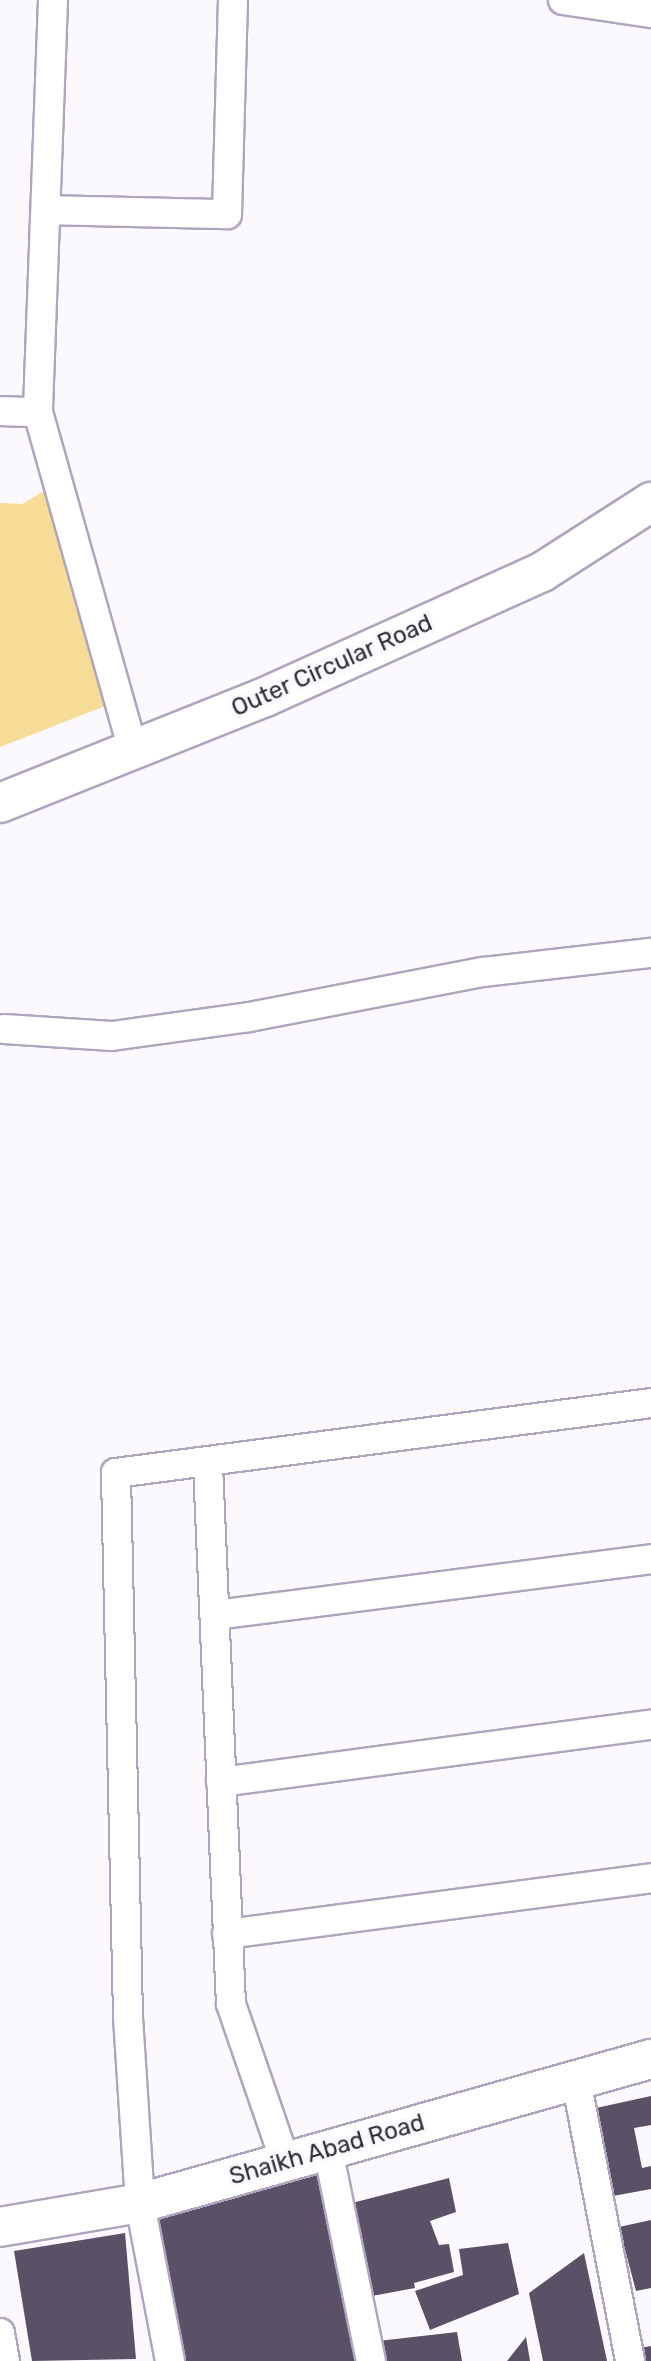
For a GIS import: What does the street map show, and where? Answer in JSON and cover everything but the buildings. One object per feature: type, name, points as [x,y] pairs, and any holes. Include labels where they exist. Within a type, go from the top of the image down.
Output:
[{"type":"main road","name":"Outer Circular Road","points":[[0,803],[265,697],[542,572],[651,502]]},
{"type":"main road","name":"Shaikh Abad Road","points":[[0,2227],[140,2203],[651,2059]]},
{"type":"street","points":[[53,0],[38,412],[133,751]]},
{"type":"street","points":[[46,210],[227,214],[233,0]]},
{"type":"street","points":[[563,0],[651,13]]},
{"type":"street","points":[[0,411],[38,412]]},
{"type":"street","points":[[4,1029],[112,1036],[249,1017],[483,972],[651,953]]},
{"type":"street","points":[[170,2361],[140,2203],[128,2016],[115,1482],[123,1469],[208,1465],[651,1403]]},
{"type":"street","points":[[208,1465],[231,2004],[285,2161]]},
{"type":"street","points":[[215,1615],[651,1559]]},
{"type":"street","points":[[221,1782],[651,1725]]},
{"type":"street","points":[[227,1934],[651,1878]]},
{"type":"street","points":[[576,2080],[630,2361]]},
{"type":"street","points":[[328,2150],[371,2361]]},
{"type":"street","points":[[0,2333],[5,2361]]},
{"type":"shaded area","points":[[56,484],[113,703],[0,747],[0,503],[22,504]]}]
